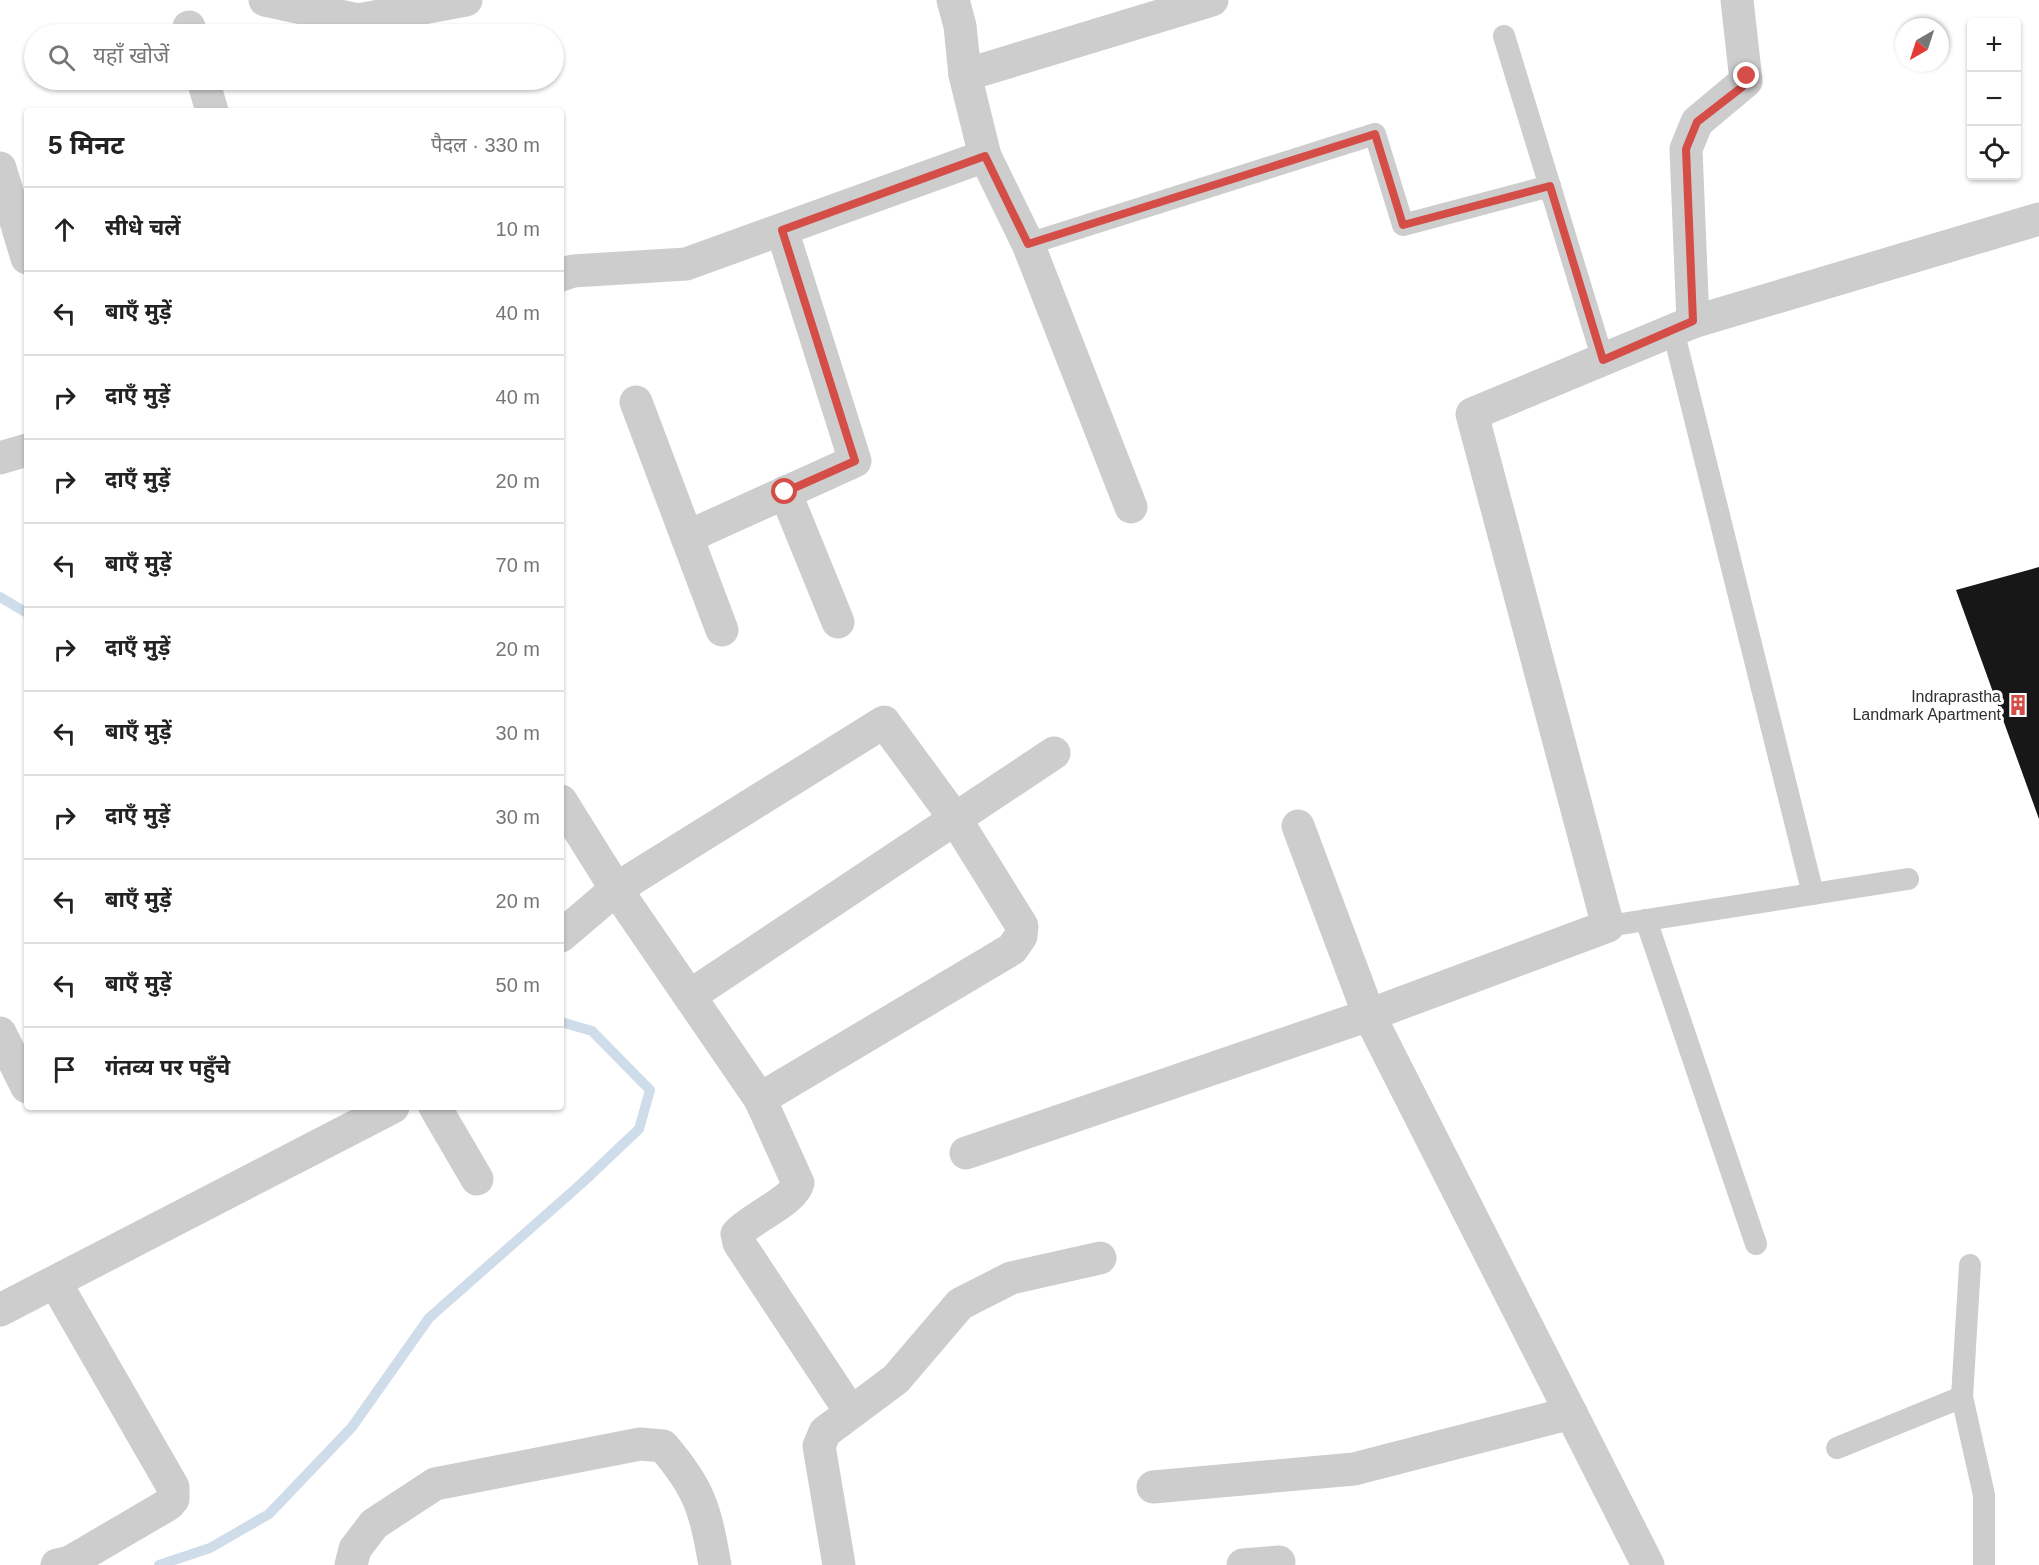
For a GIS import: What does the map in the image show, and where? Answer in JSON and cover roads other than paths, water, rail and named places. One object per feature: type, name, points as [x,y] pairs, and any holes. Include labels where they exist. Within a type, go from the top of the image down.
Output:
[{"type":"street","points":[[265,0],[358,20],[466,0]]},
{"type":"street","points":[[965,75],[1212,0]]},
{"type":"street","points":[[1683,326],[1686,149],[1697,122],[1746,81],[1737,0]]},
{"type":"street","points":[[961,9],[965,75],[985,156],[1028,244],[1131,507]]},
{"type":"street","points":[[206,90],[211,108]]},
{"type":"street","points":[[564,274],[573,271],[686,264],[985,156]]},
{"type":"street","points":[[0,168],[24,248]]},
{"type":"street","points":[[966,1153],[1369,1015],[1608,926],[1472,414],[1683,326],[2039,219]]},
{"type":"street","points":[[687,537],[855,461],[782,230]]},
{"type":"street","points":[[636,402],[722,630]]},
{"type":"street","points":[[0,458],[24,451]]},
{"type":"street","points":[[785,492],[838,622]]},
{"type":"street","points":[[564,933],[616,889],[884,722],[956,820],[1022,926],[1021,936],[1012,949],[760,1099]]},
{"type":"street","points":[[691,995],[1054,753]]},
{"type":"street","points":[[564,806],[616,889],[691,995],[760,1099],[798,1183],[793,1194],[745,1225],[738,1233],[739,1243],[850,1411]]},
{"type":"street","points":[[1298,826],[1369,1015],[1648,1565]]},
{"type":"street","points":[[0,1033],[24,1081]]},
{"type":"street","points":[[0,1310],[387,1110]]},
{"type":"street","points":[[437,1110],[477,1179]]},
{"type":"street","points":[[839,1565],[819,1446],[825,1432],[850,1411],[896,1379],[960,1304],[1011,1278],[1100,1258]]},
{"type":"street","points":[[55,1282],[173,1487],[174,1493],[169,1504],[70,1562],[57,1565]]},
{"type":"street","points":[[1153,1487],[1354,1469],[1571,1413]]},
{"type":"street","points":[[351,1565],[355,1549],[374,1524],[435,1484],[640,1444],[663,1446],[687,1474],[705,1510],[715,1565]]},
{"type":"street","points":[[1243,1565],[1279,1562]]},
{"type":"lane","points":[[1504,36],[1603,360]]},
{"type":"lane","points":[[1028,244],[1375,134],[1403,225],[1550,186]]},
{"type":"lane","points":[[1683,326],[1813,894]]},
{"type":"lane","points":[[1608,926],[1908,879]]},
{"type":"lane","points":[[1646,920],[1756,1244]]},
{"type":"lane","points":[[1970,1265],[1962,1397],[1984,1495],[1984,1565]]},
{"type":"lane","points":[[1837,1448],[1962,1397]]},
{"type":"waterway","points":[[0,597],[24,611]]},
{"type":"waterway","points":[[159,1565],[210,1548],[269,1514],[352,1427],[429,1318],[582,1183],[639,1129],[650,1090],[592,1031],[564,1023]]},
{"type":"place","name":"Indraprastha Landmark Apartment","points":[[2018,705]]}]
